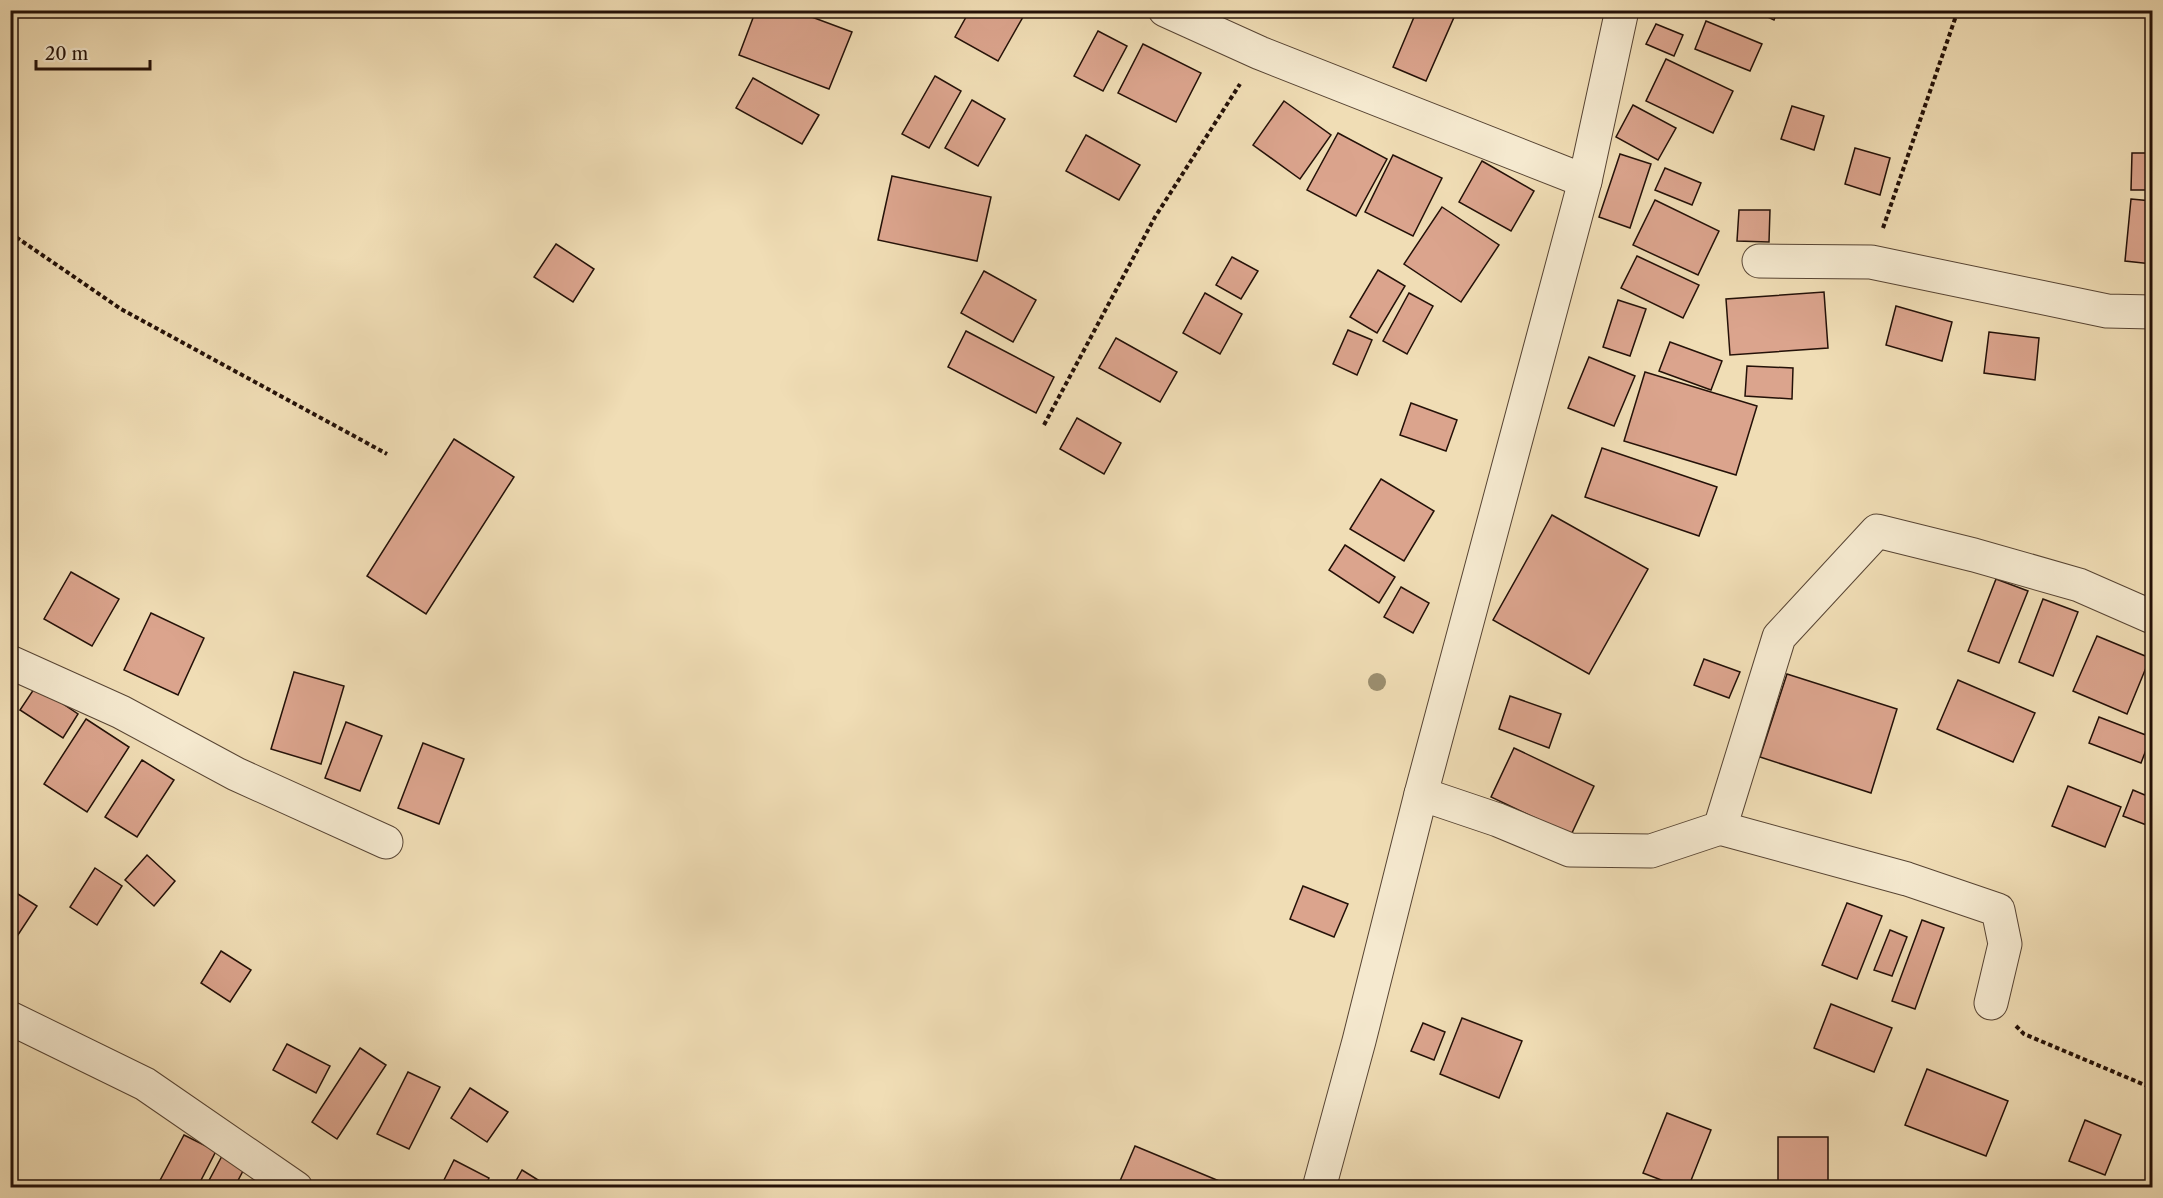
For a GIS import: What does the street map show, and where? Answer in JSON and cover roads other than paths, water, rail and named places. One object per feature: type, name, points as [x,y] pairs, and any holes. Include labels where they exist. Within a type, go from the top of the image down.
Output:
[{"type":"street","points":[[1165,10],[1260,53],[1585,181]]},
{"type":"street","points":[[1318,1188],[1359,1041],[1421,794],[1585,181],[1622,10]]},
{"type":"street","points":[[1759,261],[1870,262],[2107,311],[2152,312]]},
{"type":"street","points":[[1720,828],[1779,637],[1877,531],[1974,555],[2079,585],[2152,617]]},
{"type":"street","points":[[10,662],[121,712],[236,774],[386,842]]},
{"type":"street","points":[[1421,794],[1498,820],[1570,850],[1651,851],[1720,828],[1907,879],[1998,910],[2005,944],[1991,1003]]},
{"type":"street","points":[[10,1018],[145,1084],[296,1188]]}]
